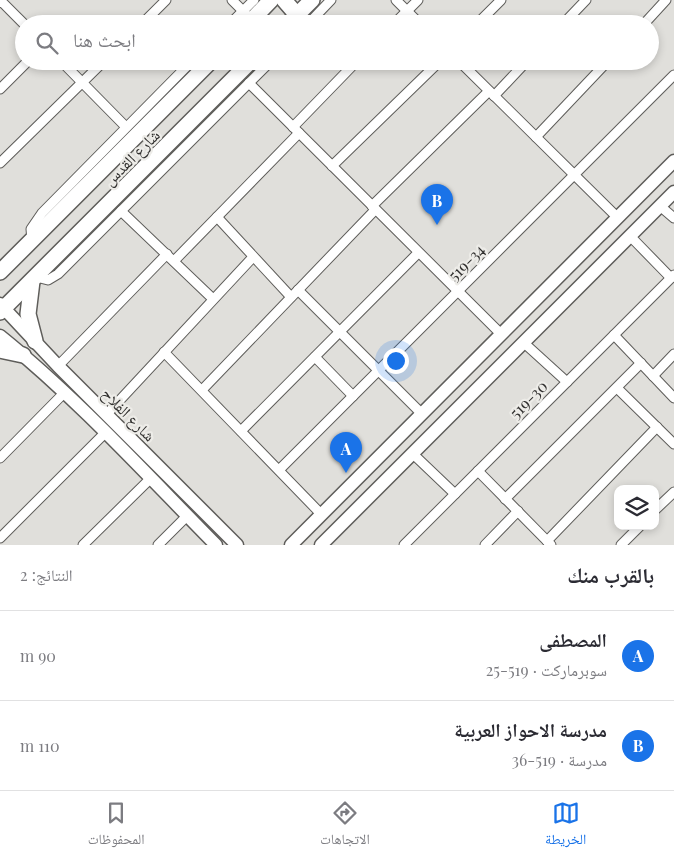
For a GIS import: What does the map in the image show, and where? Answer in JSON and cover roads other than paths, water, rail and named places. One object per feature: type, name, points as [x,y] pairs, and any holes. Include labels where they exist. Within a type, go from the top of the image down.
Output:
[{"type":"main road","points":[[251,15],[271,0]]},
{"type":"main road","points":[[284,0],[294,15]]},
{"type":"main road","points":[[302,15],[312,0]]},
{"type":"main road","name":"شارع القدس","points":[[0,272],[7,261],[32,240],[202,70]]},
{"type":"main road","name":"شارع القدس","points":[[1,308],[34,279],[242,70]]},
{"type":"main road","points":[[34,279],[28,314],[35,341]]},
{"type":"main road","points":[[0,350],[23,355]]},
{"type":"street","points":[[151,15],[166,0]]},
{"type":"street","points":[[232,0],[244,15]]},
{"type":"street","points":[[248,15],[254,0]]},
{"type":"street","points":[[307,15],[331,0]]},
{"type":"street","points":[[396,0],[411,15]]},
{"type":"street","points":[[403,15],[418,0]]},
{"type":"street","points":[[486,15],[501,0]]},
{"type":"street","points":[[572,15],[586,0]]},
{"type":"street","points":[[652,15],[666,0]]},
{"type":"street","points":[[3,4],[15,15]]},
{"type":"street","points":[[0,89],[19,70]]},
{"type":"street","points":[[70,70],[126,127]]},
{"type":"street","points":[[0,163],[95,70]]},
{"type":"street","points":[[32,240],[31,229],[42,212],[183,70]]},
{"type":"street","points":[[34,279],[48,280],[58,274],[262,70]]},
{"type":"street","points":[[174,261],[217,217],[349,70]]},
{"type":"street","points":[[332,166],[431,70]]},
{"type":"street","points":[[468,70],[618,218]]},
{"type":"street","points":[[202,390],[374,208],[517,70]]},
{"type":"street","points":[[536,137],[599,70]]},
{"type":"street","name":"519-34","points":[[279,470],[674,75]]},
{"type":"street","points":[[249,83],[501,334]]},
{"type":"street","points":[[291,545],[674,161]]},
{"type":"street","points":[[321,545],[674,192]]},
{"type":"street","points":[[660,206],[674,218]]},
{"type":"street","points":[[121,211],[213,299]]},
{"type":"street","points":[[217,217],[291,297]]},
{"type":"street","points":[[630,236],[672,276]]},
{"type":"street","points":[[241,431],[418,253]]},
{"type":"street","points":[[58,366],[166,254]]},
{"type":"street","points":[[106,415],[253,257]]},
{"type":"street","name":"519-30","points":[[404,545],[672,276]]},
{"type":"street","points":[[298,290],[422,414]]},
{"type":"street","name":"شارع الفلاح","points":[[1,308],[237,545]]},
{"type":"street","points":[[524,312],[539,326]]},
{"type":"street","points":[[614,335],[674,398]]},
{"type":"street","name":"شارع الفلاح","points":[[0,336],[64,393],[216,545]]},
{"type":"street","points":[[523,342],[567,382]]},
{"type":"street","points":[[164,352],[322,514]]},
{"type":"street","points":[[653,376],[674,354]]},
{"type":"street","points":[[315,357],[353,396]]},
{"type":"street","points":[[505,498],[641,364]]},
{"type":"street","points":[[616,388],[674,444]]},
{"type":"street","points":[[0,458],[64,393]]},
{"type":"street","points":[[478,471],[549,543],[657,427]]},
{"type":"street","points":[[0,538],[105,433]]},
{"type":"street","points":[[412,453],[455,494]]},
{"type":"street","points":[[83,545],[150,479]]},
{"type":"street","points":[[659,506],[674,492]]},
{"type":"street","points":[[485,545],[518,511]]},
{"type":"street","points":[[158,545],[187,516]]},
{"type":"street","points":[[621,545],[636,530]]},
{"type":"place","name":"مدرسة الاحواز العربية","points":[[437,225]]},
{"type":"place","name":"المصطفى","points":[[346,473]]}]
